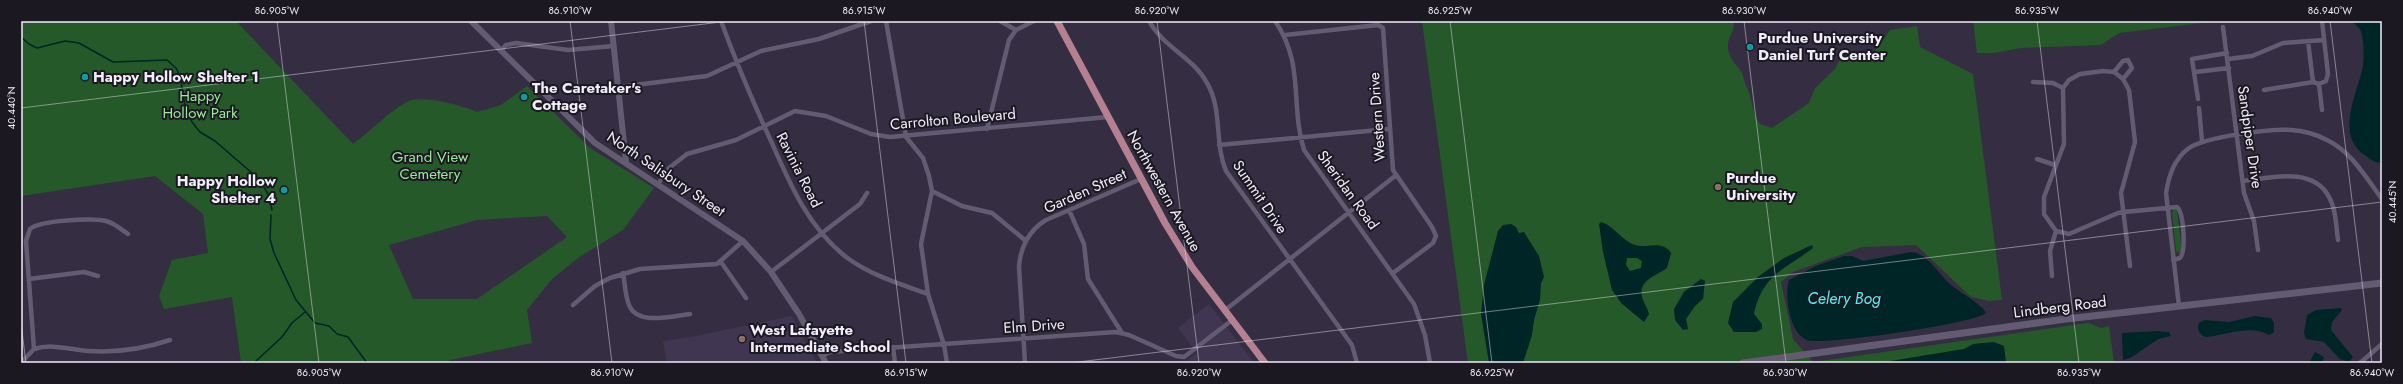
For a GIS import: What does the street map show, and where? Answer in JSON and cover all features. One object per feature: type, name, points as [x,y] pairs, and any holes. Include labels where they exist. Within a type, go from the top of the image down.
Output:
[{"type":"main road","name":"Northwestern Avenue","points":[[1057,21],[1141,179],[1188,260],[1231,321],[1265,363]]},
{"type":"main road","name":"Lindberg Road","points":[[1743,363],[2018,326],[2382,283]]},
{"type":"street","name":"North Salisbury Street","points":[[471,21],[595,143],[626,162],[743,241],[772,272],[826,363]]},
{"type":"street","points":[[611,21],[626,162]]},
{"type":"street","name":"Ravinia Road","points":[[721,21],[736,63],[795,194],[820,233],[846,257],[870,271],[928,294]]},
{"type":"street","points":[[619,87],[706,76],[760,51],[819,39],[872,21]]},
{"type":"street","points":[[886,21],[906,137],[923,158],[932,191],[921,244],[928,294],[944,345],[947,363]]},
{"type":"street","points":[[1000,21],[1016,30]]},
{"type":"street","points":[[987,128],[1009,40],[1016,30],[1034,21]]},
{"type":"street","name":"Summit Drive","points":[[1149,21],[1163,41],[1193,65],[1206,81],[1214,98],[1219,145],[1226,172],[1352,346],[1357,363]]},
{"type":"street","name":"Sheridan Road","points":[[1276,21],[1285,35],[1293,59],[1301,137],[1308,157],[1393,273],[1417,310],[1425,335],[1430,363]]},
{"type":"street","points":[[2264,90],[2313,82],[2319,84],[2326,81],[2328,74],[2322,21]]},
{"type":"street","name":"Western Drive","points":[[1285,35],[1378,25],[1384,30],[1392,164],[1396,176],[1432,227],[1436,236],[1433,243],[1393,273]]},
{"type":"street","name":"Sandpiper Drive","points":[[2223,27],[2244,193],[2254,221],[2258,250]]},
{"type":"street","points":[[2228,59],[2252,56],[2283,43],[2324,40]]},
{"type":"street","points":[[2308,41],[2313,82]]},
{"type":"street","points":[[501,50],[506,46],[516,43],[568,50],[614,46]]},
{"type":"street","points":[[2198,100],[2195,72],[2191,62],[2194,57],[2227,53]]},
{"type":"street","points":[[2114,72],[2122,61],[2128,60],[2132,68],[2123,79]]},
{"type":"street","points":[[2195,72],[2229,68]]},
{"type":"street","points":[[2130,266],[2124,212],[2122,185],[2135,142],[2129,90],[2123,79],[2114,72],[2102,71],[2080,74],[2069,80],[2062,88],[2061,103],[2065,139],[2055,165],[2043,209],[2046,220],[2056,231],[2074,232],[2124,212],[2167,206],[2177,207],[2180,212],[2185,250],[2180,258],[2173,260]]},
{"type":"street","points":[[2033,82],[2053,83],[2062,88]]},
{"type":"street","points":[[2319,84],[2322,110]]},
{"type":"street","points":[[2199,108],[2202,141]]},
{"type":"street","name":"Carrolton Boulevard","points":[[658,184],[669,168],[687,154],[736,140],[794,111],[826,116],[871,134],[890,138],[1108,117]]},
{"type":"street","points":[[1219,145],[1389,129]]},
{"type":"street","points":[[2179,306],[2166,192],[2173,167],[2179,158],[2189,148],[2202,141],[2292,130],[2314,134],[2324,138],[2343,150],[2382,199]]},
{"type":"street","points":[[2037,159],[2055,165]]},
{"type":"street","points":[[1224,311],[1396,176]]},
{"type":"street","points":[[2243,181],[2288,176],[2307,178],[2316,183],[2330,197],[2334,210],[2338,240]]},
{"type":"street","name":"Garden Street","points":[[1025,363],[1019,267],[1020,253],[1026,241],[1042,223],[1141,179]]},
{"type":"street","points":[[932,191],[962,206],[992,213],[1026,241]]},
{"type":"street","points":[[772,272],[820,233],[860,204],[867,193]]},
{"type":"street","points":[[1069,210],[1084,244],[1088,279],[1122,333]]},
{"type":"street","points":[[34,349],[26,241],[27,234],[34,225],[97,220],[108,222],[128,234]]},
{"type":"street","points":[[2052,276],[2050,251],[2056,231]]},
{"type":"street","points":[[573,305],[601,282],[623,273],[640,269],[702,267],[721,262],[743,241]]},
{"type":"street","points":[[721,262],[746,298]]},
{"type":"street","points":[[29,279],[84,272],[98,276]]},
{"type":"street","points":[[623,273],[628,305],[637,315],[648,318],[690,314]]},
{"type":"street","name":"Elm Drive","points":[[822,356],[830,352],[893,347],[1122,333],[1176,356],[1184,357],[1231,321]]},
{"type":"street","points":[[21,363],[34,349],[49,346],[87,351],[114,352],[141,349],[170,340]]},
{"type":"street","points":[[2360,363],[2382,344]]},
{"type":"street","points":[[893,347],[895,363]]},
{"type":"shaded area","points":[[1209,304],[1254,363],[1184,363],[1197,353],[1178,328]]},
{"type":"shaded area","name":"West Lafayette Intermediate School","points":[[792,316],[817,363],[667,363],[663,341],[696,336]]},
{"type":"green space","name":"Happy Hollow Park","points":[[21,21],[236,21],[353,144],[393,111],[413,100],[432,100],[452,104],[477,112],[501,105],[527,86],[590,148],[654,188],[623,230],[578,258],[552,279],[527,310],[532,343],[450,360],[446,363],[241,363],[232,297],[164,309],[159,296],[172,260],[208,253],[203,214],[155,176],[21,196]],"holes":[[[547,216],[567,237],[477,299],[413,299],[389,245],[477,220]]]},
{"type":"green space","name":"Purdue University","points":[[1422,21],[1734,21],[1728,44],[1730,55],[1742,73],[1755,115],[1760,124],[1772,128],[1809,103],[1815,88],[1835,69],[1839,61],[1874,53],[1890,30],[1917,26],[1920,47],[1973,74],[2002,300],[1989,301],[1971,297],[1916,245],[1862,247],[1793,272],[1781,282],[1793,339],[1813,362],[2088,323],[2101,328],[2109,326],[2114,363],[1468,363]]},
{"type":"green space","points":[[1973,21],[2219,21],[2119,33],[2101,45],[2021,48],[1993,53],[1977,53]]},
{"type":"green space","points":[[2174,209],[2177,211],[2182,251],[2179,253],[2176,251],[2172,212]]},
{"type":"water","points":[[2351,21],[2382,21],[2382,163],[2374,161],[2363,154],[2355,145],[2350,135],[2349,124],[2353,100],[2363,66],[2364,53],[2361,32]]},
{"type":"water","points":[[1601,222],[1605,224],[1630,243],[1640,246],[1659,245],[1663,246],[1671,253],[1667,268],[1646,282],[1643,286],[1642,296],[1649,314],[1644,322],[1621,303],[1612,290],[1603,252],[1599,224]],"holes":[[[1627,258],[1637,258],[1642,261],[1641,268],[1630,271],[1626,265]]]},
{"type":"water","points":[[1511,224],[1516,227],[1519,233],[1524,232],[1539,256],[1544,277],[1541,283],[1540,300],[1534,320],[1532,335],[1523,363],[1489,363],[1481,314],[1484,285],[1498,231],[1503,225]]},
{"type":"water","points":[[1812,245],[1813,248],[1784,268],[1763,290],[1754,314],[1762,324],[1762,329],[1756,332],[1734,332],[1728,323],[1733,302],[1759,276],[1784,258]]},
{"type":"water","name":"Celery Bog","points":[[1911,252],[1917,253],[1928,260],[1950,284],[1976,302],[1986,313],[1976,317],[1929,328],[1840,340],[1807,340],[1796,330],[1788,304],[1787,295],[1789,280],[1816,266],[1844,256],[1852,256],[1863,261]]},
{"type":"water","points":[[1701,279],[1705,281],[1703,299],[1695,306],[1686,319],[1688,329],[1683,330],[1675,320],[1674,309],[1684,292]]},
{"type":"water","points":[[2341,308],[2342,310],[2332,322],[2331,330],[2353,357],[2349,362],[2340,359],[2324,342],[2306,339],[2304,333],[2307,315],[2316,310]]},
{"type":"water","points":[[2255,316],[2271,318],[2274,323],[2274,332],[2269,335],[2254,330],[2246,330],[2206,337],[2198,330],[2199,323],[2204,320],[2229,322]]},
{"type":"water","points":[[2158,331],[2169,332],[2171,336],[2158,339],[2132,357],[2123,360],[2122,333]]},
{"type":"water","points":[[1994,342],[2004,346],[2006,363],[1878,363],[1964,349],[1973,344]]},
{"type":"water","points":[[2315,352],[2324,357],[2322,363],[2309,363]]},
{"type":"waterway","points":[[21,37],[29,44],[37,48],[65,41],[79,43],[113,62],[167,60],[176,68],[180,76],[186,112],[192,122],[200,132],[215,141],[260,180],[269,196],[272,210]]},
{"type":"waterway","points":[[271,215],[270,239],[274,253],[296,300],[315,323],[329,326],[337,334],[348,337],[367,363]]},
{"type":"waterway","points":[[256,361],[282,337],[292,323],[305,312]]},
{"type":"place","name":"Purdue University Daniel Turf Center","points":[[1750,47]]},
{"type":"place","name":"Happy Hollow Shelter 1","points":[[85,77]]},
{"type":"place","name":"The Caretaker's Cottage","points":[[524,97]]},
{"type":"place","name":"Purdue University","points":[[1718,187]]},
{"type":"place","name":"Happy Hollow Shelter 4","points":[[284,190]]},
{"type":"place","name":"West Lafayette Intermediate School","points":[[742,339]]},
{"type":"park label","name":"Grand View Cemetery","points":[[430,166]]}]
